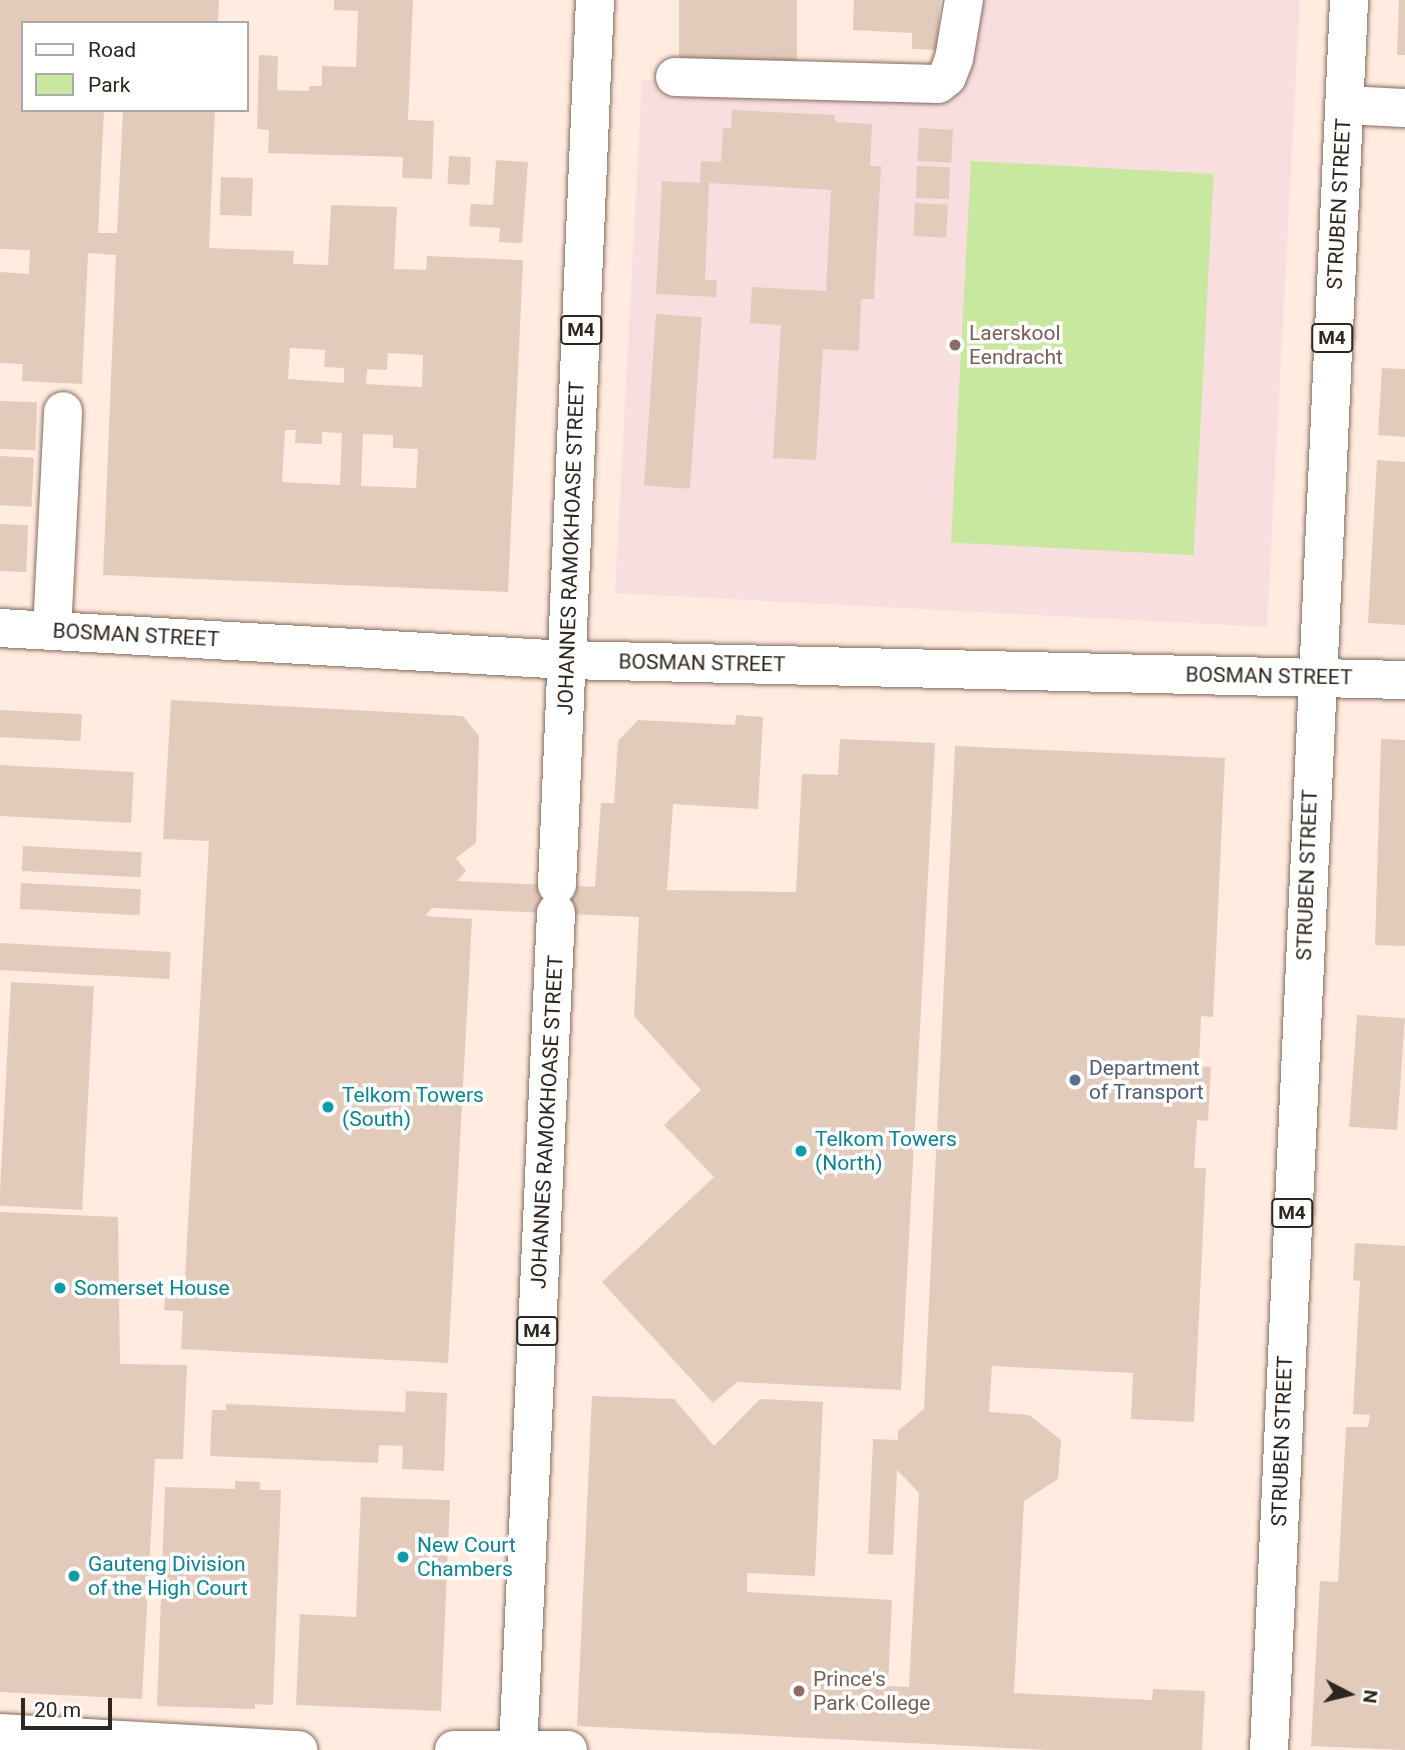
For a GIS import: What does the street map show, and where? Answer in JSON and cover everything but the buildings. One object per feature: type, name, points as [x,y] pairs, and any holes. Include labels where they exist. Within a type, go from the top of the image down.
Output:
[{"type":"main road","name":"JOHANNES RAMOKHOASE STREET","points":[[518,1749],[595,0]]},
{"type":"main road","points":[[676,77],[938,84],[947,77],[954,59],[964,0]]},
{"type":"main road","name":"STRUBEN STREET","points":[[1269,1750],[1315,677],[1349,0]]},
{"type":"main road","points":[[1344,104],[1405,108]]},
{"type":"main road","points":[[52,631],[63,411]]},
{"type":"main road","name":"BOSMAN STREET","points":[[0,628],[567,660],[1405,680]]},
{"type":"main road","points":[[0,1732],[299,1750]]},
{"type":"main road","points":[[454,1750],[568,1750]]},
{"type":"shaded area","name":"Laerskool Eendracht","points":[[960,0],[1300,0],[1267,627],[615,593],[642,80],[955,96]]},
{"type":"green space","points":[[971,161],[1214,174],[1194,555],[951,542]]},
{"type":"place","name":"Laerskool Eendracht","points":[[955,345]]},
{"type":"place","name":"Department of Transport","points":[[1075,1080]]},
{"type":"place","name":"Telkom Towers (South)","points":[[328,1107]]},
{"type":"place","name":"Telkom Towers (North)","points":[[801,1151]]},
{"type":"place","name":"Somerset House","points":[[60,1288]]},
{"type":"place","name":"New Court Chambers","points":[[403,1557]]},
{"type":"place","name":"Gauteng Division of the High Court","points":[[74,1576]]},
{"type":"place","name":"Prince's Park College","points":[[799,1691]]}]
